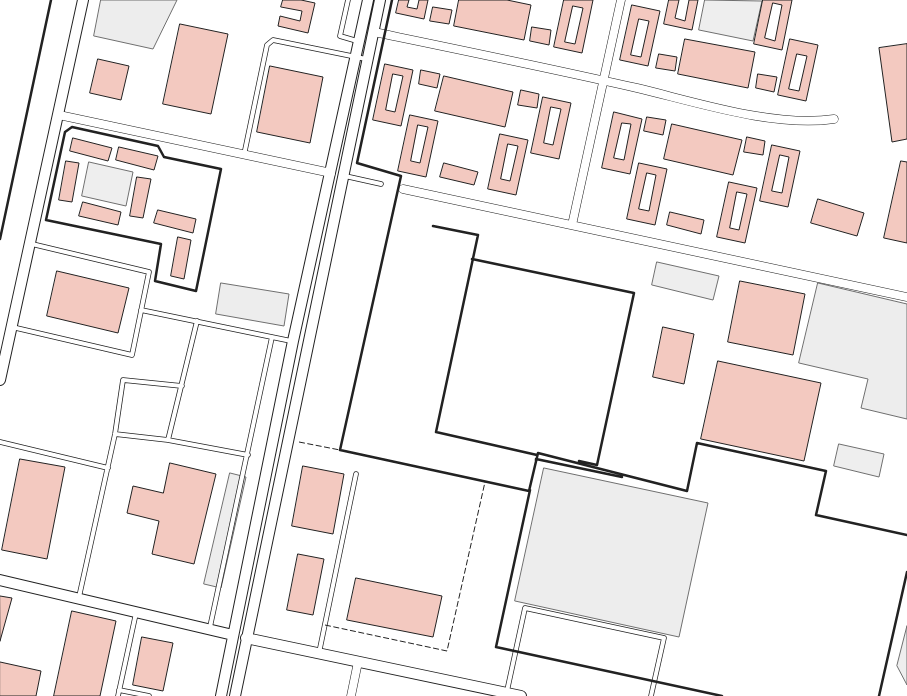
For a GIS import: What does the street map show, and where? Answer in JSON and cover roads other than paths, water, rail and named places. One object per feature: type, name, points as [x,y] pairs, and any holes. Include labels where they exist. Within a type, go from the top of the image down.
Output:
[{"type":"street","points":[[0,380],[83,0]]},
{"type":"street","points":[[221,696],[293,341],[368,0]]},
{"type":"street","points":[[235,696],[380,0]]},
{"type":"street","points":[[572,225],[621,0]]},
{"type":"street","points":[[374,32],[603,80],[773,119],[814,122],[834,119]]},
{"type":"street","points":[[59,115],[331,173]]},
{"type":"street","points":[[403,188],[907,297]]},
{"type":"street","points":[[298,320],[313,324]]},
{"type":"street","points":[[293,341],[308,345]]},
{"type":"street","points":[[0,580],[78,600],[233,635]]},
{"type":"street","points":[[246,638],[521,696]]},
{"type":"street","points":[[351,696],[358,662]]},
{"type":"lane","points":[[348,0],[340,36],[360,42]]},
{"type":"lane","points":[[244,155],[266,44],[273,40],[368,59]]},
{"type":"lane","points":[[343,176],[381,184]]},
{"type":"lane","points":[[12,327],[132,355],[149,272],[30,243]]},
{"type":"lane","points":[[141,310],[293,341]]},
{"type":"lane","points":[[168,440],[197,321]]},
{"type":"lane","points":[[210,630],[272,337]]},
{"type":"lane","points":[[78,600],[115,434],[123,380],[182,386]]},
{"type":"lane","points":[[115,434],[168,440],[248,455]]},
{"type":"lane","points":[[0,442],[108,468]]},
{"type":"lane","points":[[319,653],[356,474]]},
{"type":"lane","points":[[506,694],[525,608],[664,638],[651,696]]},
{"type":"lane","points":[[118,696],[136,613]]},
{"type":"lane","points":[[119,690],[148,696]]}]
